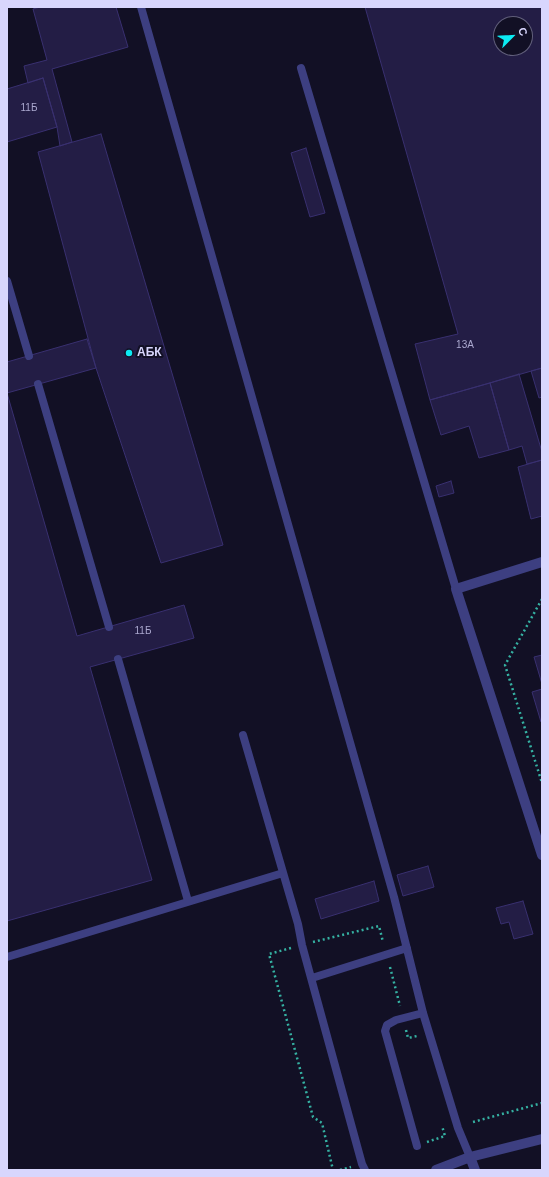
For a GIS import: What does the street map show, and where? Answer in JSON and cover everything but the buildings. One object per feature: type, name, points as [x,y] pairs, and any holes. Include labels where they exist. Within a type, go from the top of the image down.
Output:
[{"type":"street","points":[[542,562],[456,589],[542,855]]},
{"type":"street","points":[[436,1170],[470,1157],[542,1139]]},
{"type":"street","points":[[468,1170],[470,1157]]},
{"type":"street","points":[[470,1157],[475,1170]]},
{"type":"lane","points":[[141,7],[394,897],[423,1013],[458,1128],[470,1157]]},
{"type":"lane","points":[[301,68],[456,589]]},
{"type":"lane","points":[[7,281],[29,356]]},
{"type":"lane","points":[[38,384],[109,626]]},
{"type":"lane","points":[[118,659],[188,901]]},
{"type":"lane","points":[[243,735],[283,873],[362,1164],[365,1170]]},
{"type":"lane","points":[[7,957],[283,873]]},
{"type":"lane","points":[[312,978],[407,948]]},
{"type":"lane","points":[[417,1146],[385,1031],[387,1025],[396,1020],[423,1013]]},
{"type":"path","points":[[542,599],[505,665],[542,783]]},
{"type":"path","points":[[333,1170],[322,1123],[313,1117],[269,954],[379,926],[408,1038],[417,1036],[419,1043]]},
{"type":"path","points":[[473,1122],[542,1102]]},
{"type":"path","points":[[417,1146],[445,1136],[441,1122]]},
{"type":"place","name":"АБК","points":[[129,353]]}]
